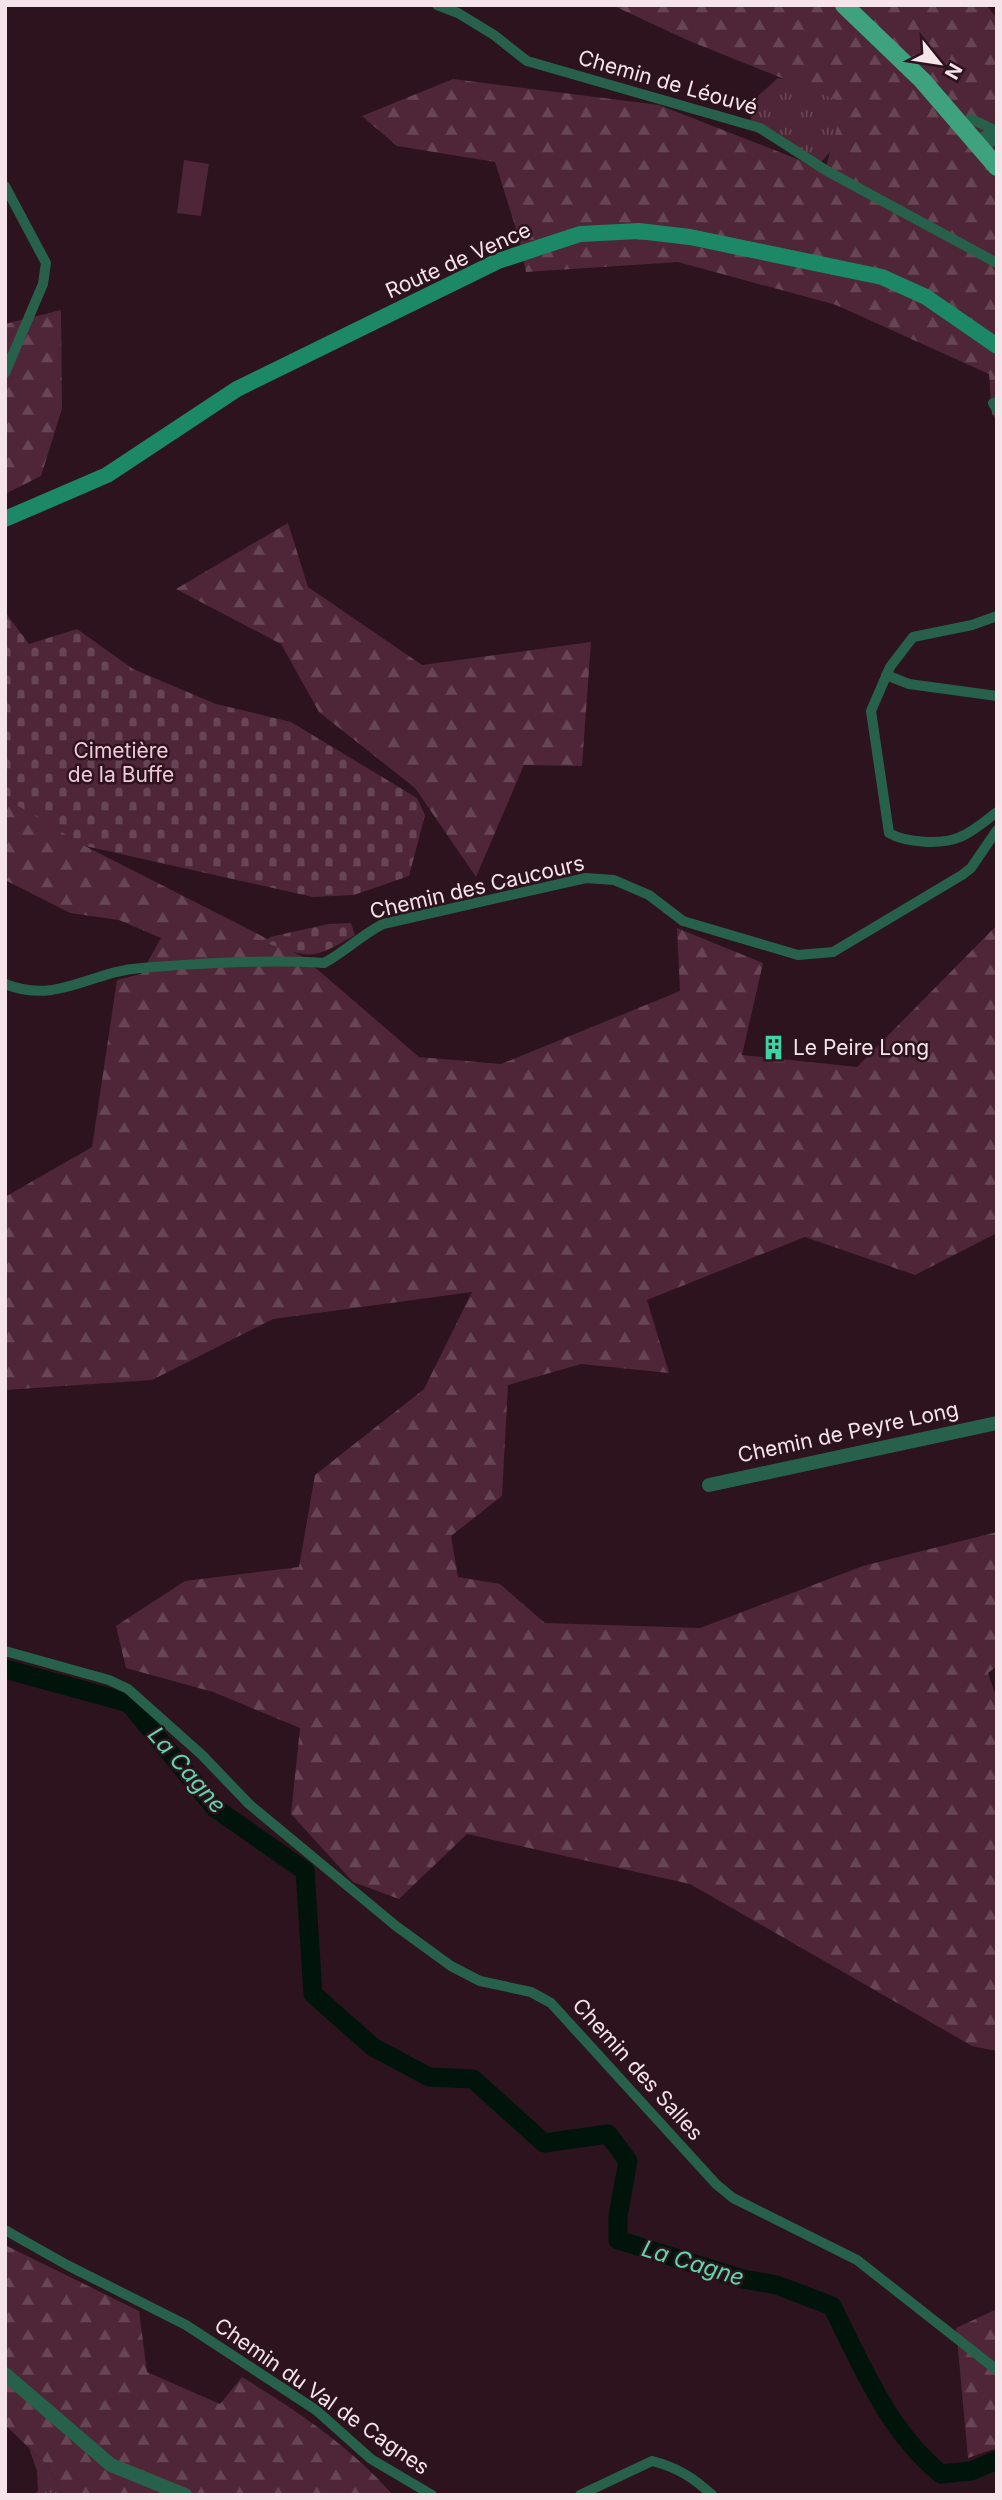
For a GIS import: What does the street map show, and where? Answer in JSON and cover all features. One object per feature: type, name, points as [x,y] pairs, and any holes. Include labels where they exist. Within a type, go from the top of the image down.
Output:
[{"type":"main road","points":[[844,5],[922,80],[997,167]]},
{"type":"main road","points":[[860,5],[993,141]]},
{"type":"main road","name":"Route de Vence","points":[[5,519],[89,485],[132,461],[201,411],[245,385],[498,261],[580,234],[628,231],[691,237],[882,277],[926,297],[997,346]]},
{"type":"street","name":"Chemin de Léouvé","points":[[437,5],[476,24],[527,61],[724,115],[760,128],[827,171],[997,263]]},
{"type":"street","points":[[953,114],[993,141]]},
{"type":"street","points":[[5,186],[46,263],[43,284],[5,373]]},
{"type":"street","points":[[997,402],[993,403],[997,410]]},
{"type":"street","points":[[997,617],[913,637],[886,675],[870,711],[870,725],[879,758],[889,833],[897,838],[926,841],[956,839],[997,812]]},
{"type":"street","points":[[886,675],[909,684],[997,696]]},
{"type":"street","name":"Chemin des Caucours","points":[[5,984],[41,992],[67,988],[137,968],[324,962],[338,956],[360,936],[383,924],[586,878],[614,880],[649,895],[683,921],[788,953],[798,955],[833,952],[899,915],[971,868],[997,830]]},
{"type":"street","name":"Chemin de Peyre Long","points":[[709,1485],[997,1423]]},
{"type":"street","name":"Chemin des Salles","points":[[5,1651],[109,1680],[128,1689],[202,1755],[249,1804],[396,1926],[451,1966],[480,1981],[531,1993],[564,2013],[716,2184],[733,2198],[857,2260],[997,2371]]},
{"type":"street","name":"Chemin du Val de Cagnes","points":[[5,2230],[67,2266],[186,2325],[316,2410],[371,2459],[432,2495]]},
{"type":"street","points":[[5,2374],[111,2465],[184,2495]]},
{"type":"street","points":[[580,2495],[652,2460],[671,2466],[695,2479],[712,2495]]},
{"type":"green space","points":[[612,5],[986,5],[997,18],[997,422],[992,414],[989,374],[836,305],[678,262],[526,272],[517,232],[495,162],[397,146],[362,116],[453,79],[659,105],[825,170],[844,103],[687,40]]},
{"type":"green space","points":[[778,78],[823,85],[853,99],[843,137],[816,168],[748,127],[758,96]]},
{"type":"green space","points":[[184,160],[209,164],[201,216],[177,213]]},
{"type":"green space","points":[[61,310],[62,409],[41,476],[5,494],[5,324]]},
{"type":"green space","points":[[288,523],[308,587],[422,665],[591,642],[582,766],[524,765],[476,877],[415,788],[319,712],[281,644],[176,589]]},
{"type":"green space","name":"Cimetière de la Buffe","points":[[5,612],[29,644],[77,629],[133,669],[216,704],[291,722],[417,798],[425,815],[409,876],[354,895],[313,897],[85,846],[10,801],[5,796]]},
{"type":"green space","points":[[5,796],[85,846],[303,957],[419,1057],[501,1064],[680,991],[677,928],[763,963],[742,1055],[857,1067],[997,925],[997,1233],[915,1275],[805,1237],[647,1300],[669,1373],[581,1364],[508,1385],[502,1496],[451,1536],[458,1577],[500,1584],[545,1623],[700,1628],[863,1566],[997,1532],[997,1666],[988,1673],[997,1699],[997,2051],[972,2046],[690,1884],[467,1834],[399,1899],[353,1882],[291,1814],[300,1728],[213,1692],[126,1668],[116,1626],[185,1581],[299,1567],[315,1475],[424,1389],[472,1292],[273,1319],[152,1380],[5,1390],[5,1197],[92,1147],[117,980],[141,974],[161,938],[119,920],[70,913],[5,880]]},
{"type":"green space","points":[[351,923],[355,935],[320,953],[303,954],[266,943],[270,937],[328,924]]},
{"type":"green space","points":[[5,2245],[139,2311],[147,2372],[220,2404],[242,2377],[322,2430],[359,2461],[393,2495],[63,2495],[48,2466],[5,2425]]},
{"type":"green space","points":[[997,2309],[997,2448],[968,2458],[956,2328]]},
{"type":"green space","points":[[29,2448],[48,2466],[63,2495],[34,2495],[38,2491],[37,2471]]},
{"type":"waterway","name":"La Cagne","points":[[5,1669],[129,1703],[215,1808],[305,1871],[313,1994],[373,2047],[429,2077],[473,2079],[544,2143],[608,2134],[628,2161],[618,2216],[618,2240],[743,2279],[777,2285],[832,2306],[891,2418],[922,2457],[941,2474],[971,2471],[997,2460]]},
{"type":"place","name":"Le Peire Long","points":[[773,1047]]}]
